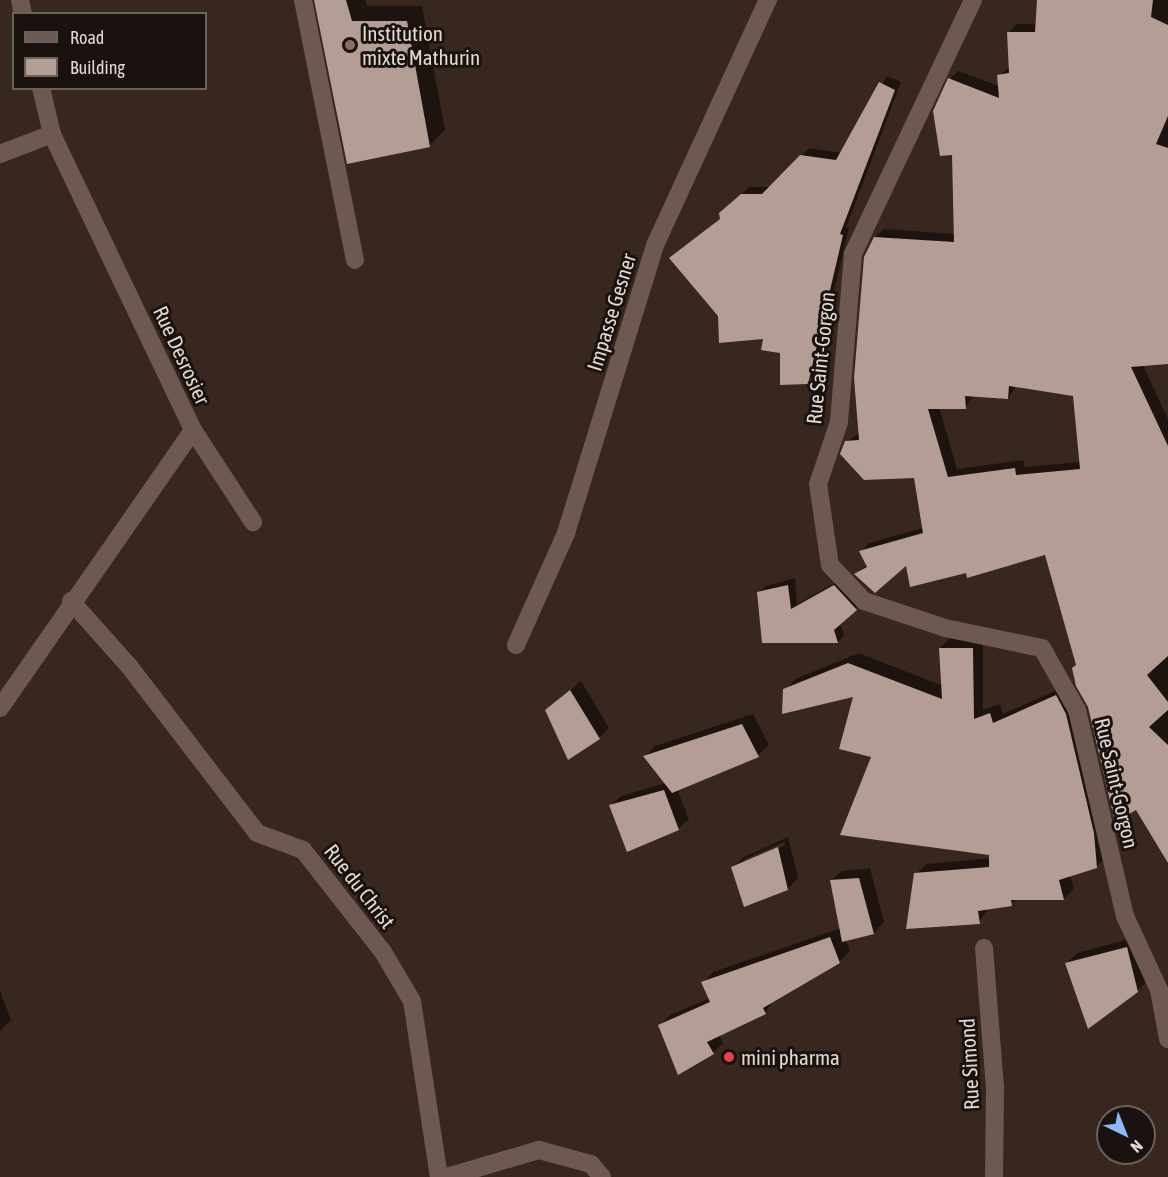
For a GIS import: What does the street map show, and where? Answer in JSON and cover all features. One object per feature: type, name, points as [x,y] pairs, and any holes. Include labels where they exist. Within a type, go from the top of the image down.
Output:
[{"type":"street","points":[[303,0],[355,260]]},
{"type":"street","name":"Impasse Gesner","points":[[516,645],[566,533],[656,243],[768,0]]},
{"type":"street","name":"Rue Saint-Gorgon","points":[[973,0],[853,254],[839,422],[818,484],[830,565],[864,601],[945,628],[1042,648],[1077,711],[1125,916],[1163,989],[1168,1039]]},
{"type":"street","name":"Rue Desrosier","points":[[0,708],[71,601],[193,430],[52,134],[41,90]]},
{"type":"street","points":[[0,154],[52,134]]},
{"type":"street","points":[[193,430],[254,522]]},
{"type":"street","name":"Rue du Christ","points":[[71,601],[129,666],[257,833],[303,850],[383,952],[412,1001],[440,1177]]},
{"type":"street","name":"Rue Simond","points":[[984,948],[995,1087],[994,1177]]},
{"type":"street","points":[[447,1177],[539,1150],[591,1164],[602,1177]]},
{"type":"building","points":[[314,0],[346,0],[352,21],[407,21],[430,147],[347,164]]},
{"type":"building","points":[[1037,0],[1153,0],[1151,17],[1168,25],[1168,116],[1156,144],[1168,148],[1168,364],[1131,367],[1168,446],[1168,656],[1147,675],[1168,702],[1168,710],[1149,727],[1168,745],[1168,863],[1136,810],[1115,822],[1088,707],[1076,686],[1072,668],[1076,665],[1045,555],[967,578],[966,573],[910,587],[906,566],[875,593],[854,574],[867,567],[859,551],[923,533],[914,478],[864,480],[840,454],[845,441],[859,440],[854,378],[864,257],[874,237],[954,242],[952,155],[940,156],[933,111],[948,78],[999,98],[997,75],[1009,73],[1007,32],[1035,32]],"holes":[[[1009,386],[1073,396],[1080,469],[1016,475],[1015,468],[948,477],[928,409],[966,409],[965,396],[1008,399]]]},
{"type":"building","points":[[879,82],[895,90],[840,234],[843,235],[808,384],[780,385],[780,353],[761,350],[763,339],[719,343],[718,316],[669,258],[720,219],[719,213],[741,194],[762,194],[800,155],[836,160]]},
{"type":"building","points":[[788,585],[791,609],[834,585],[857,610],[834,630],[838,643],[762,643],[757,592]]},
{"type":"building","points":[[939,648],[973,648],[974,719],[990,713],[993,723],[1056,695],[1066,714],[1094,833],[1097,868],[1059,880],[1064,900],[1011,900],[1012,906],[978,911],[980,924],[906,929],[914,873],[989,867],[989,855],[840,835],[871,757],[839,749],[853,697],[782,714],[783,689],[848,663],[942,699]]},
{"type":"building","points":[[570,690],[600,739],[568,760],[545,710]]},
{"type":"building","points":[[742,724],[759,757],[672,793],[643,756]]},
{"type":"building","points":[[664,790],[679,830],[627,852],[609,805]]},
{"type":"building","points":[[778,847],[788,890],[744,907],[731,867]]},
{"type":"building","points":[[859,878],[874,934],[842,942],[830,880]]},
{"type":"building","points":[[830,937],[840,963],[763,1008],[766,1014],[707,1042],[714,1054],[678,1075],[658,1025],[710,1002],[701,982]]},
{"type":"building","points":[[1127,947],[1138,992],[1088,1029],[1065,963]]},
{"type":"place","name":"Institution mixte Mathurin","points":[[350,45]]},
{"type":"place","name":"mini pharma","points":[[729,1057]]}]
